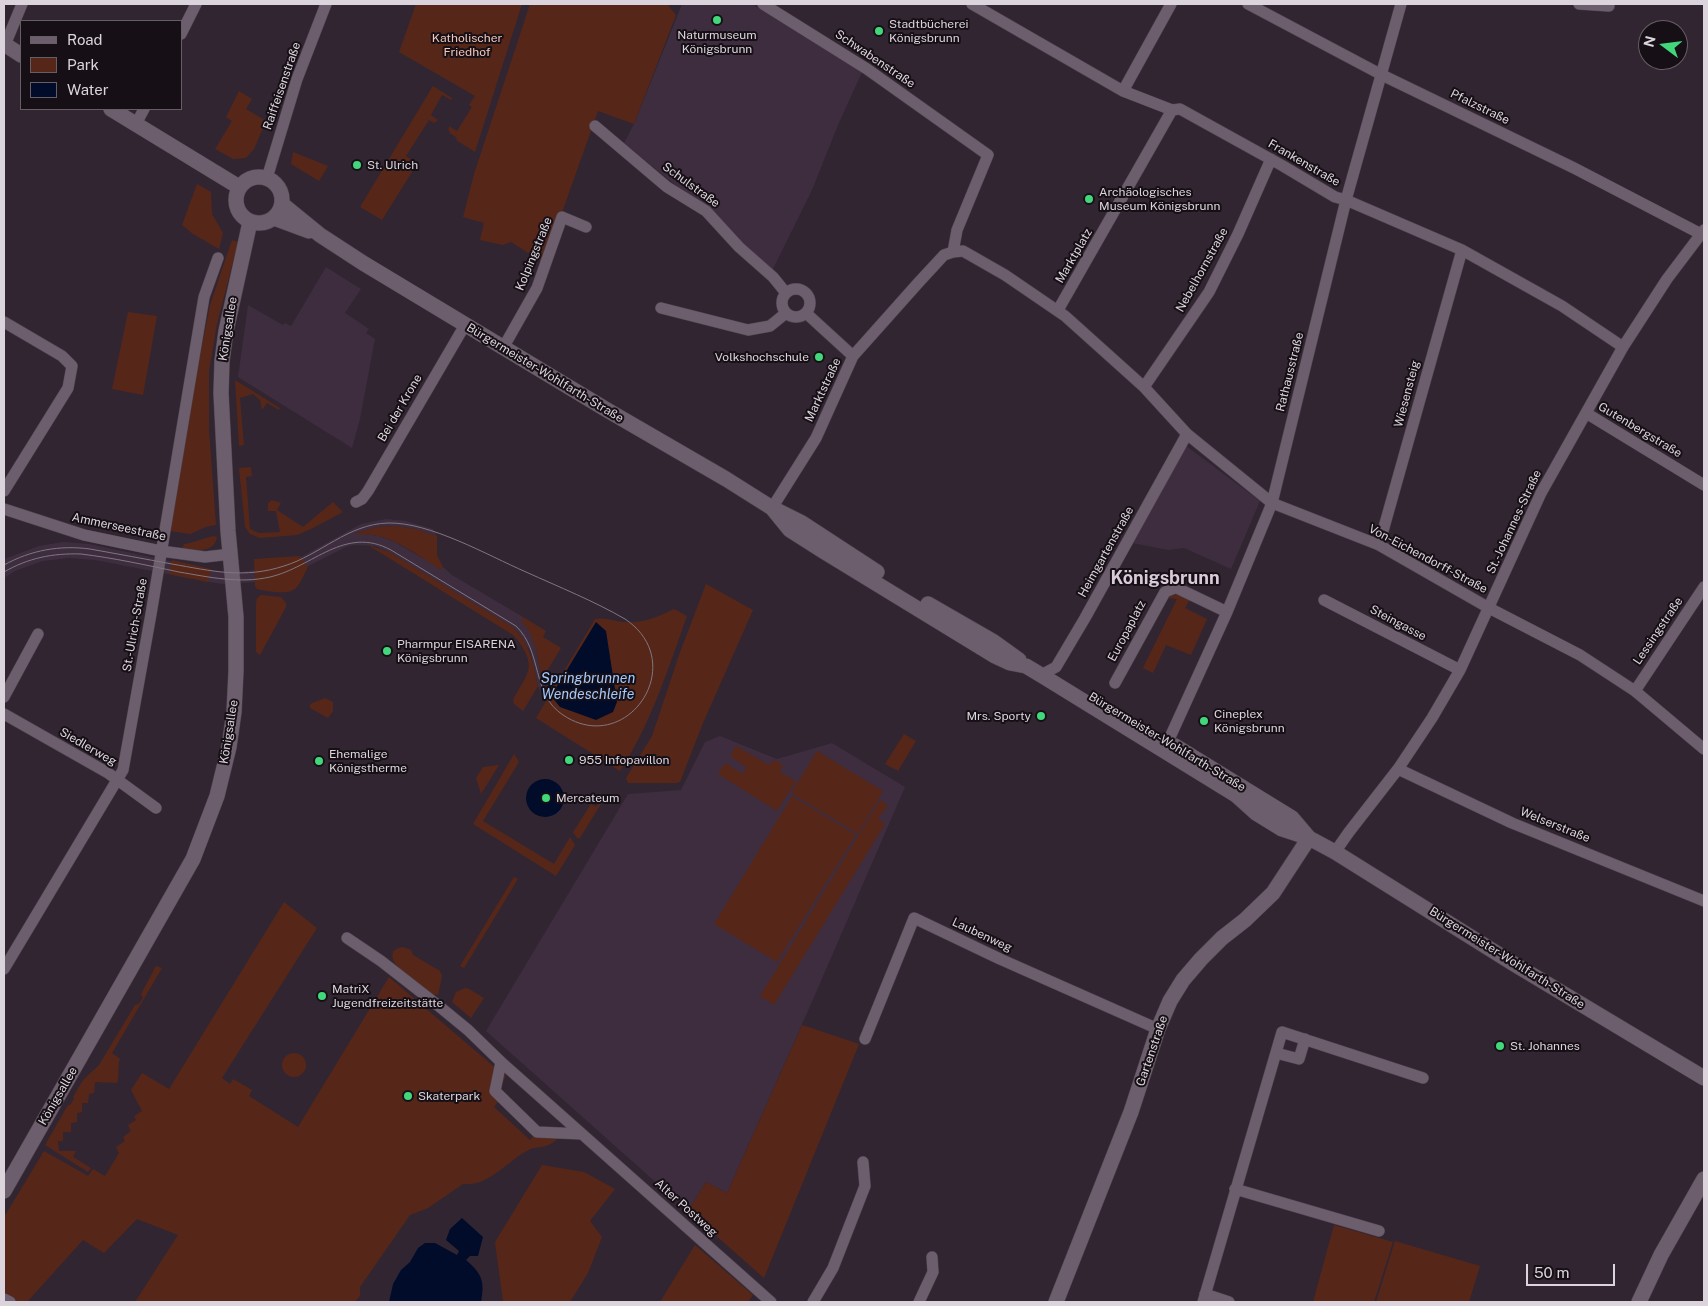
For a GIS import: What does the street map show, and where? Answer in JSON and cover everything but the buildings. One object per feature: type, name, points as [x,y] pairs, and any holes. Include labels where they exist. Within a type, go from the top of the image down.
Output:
[{"type":"street","points":[[20,54],[4,44],[22,4]]},
{"type":"street","points":[[182,32],[196,4]]},
{"type":"street","name":"Raiffeisenstraße","points":[[267,178],[297,79],[326,4]]},
{"type":"street","name":"Schwabenstraße","points":[[763,4],[868,69],[988,155],[957,230],[953,252]]},
{"type":"street","name":"Frankenstraße","points":[[972,4],[1123,91],[1172,110],[1180,109],[1272,159],[1335,197],[1462,250],[1554,302],[1623,347]]},
{"type":"street","points":[[1123,91],[1171,4]]},
{"type":"street","name":"Pfalzstraße","points":[[1248,4],[1382,75],[1703,232]]},
{"type":"street","name":"Rathausstraße","points":[[1171,735],[1227,612],[1272,503],[1346,200],[1401,4]]},
{"type":"street","points":[[1579,4],[1609,6]]},
{"type":"street","points":[[113,110],[239,187]]},
{"type":"street","points":[[136,124],[143,110]]},
{"type":"street","name":"Marktplatz","points":[[1058,310],[1172,110]]},
{"type":"street","name":"Schulstraße","points":[[595,126],[668,187],[706,211],[739,247],[773,277],[786,293]]},
{"type":"street","name":"Nebelhornstraße","points":[[1144,387],[1208,292],[1234,242],[1272,159]]},
{"type":"street","points":[[267,178],[252,178],[246,180],[239,187],[235,198],[237,209],[241,216],[250,222],[260,224],[274,218],[282,204]]},
{"type":"street","name":"Bürgermeister-Wohlfarth-Straße","points":[[267,178],[279,188],[282,204],[320,235],[503,348],[720,475],[772,508],[796,519],[811,536],[844,552],[994,642],[1041,675],[1064,680],[1274,815],[1292,818],[1309,838],[1335,852],[1514,964],[1704,1078]]},
{"type":"street","name":"Bürgermeister-Wohlfarth-Straße","points":[[274,218],[320,235]]},
{"type":"street","name":"Kolpingstraße","points":[[503,348],[537,288],[562,218],[586,227]]},
{"type":"street","name":"Königsallee","points":[[4,1190],[193,859],[217,796],[229,747],[234,712],[236,617],[220,393],[226,331],[250,222]]},
{"type":"street","name":"St.-Johannes-Straße","points":[[1335,852],[1398,769],[1432,718],[1460,670],[1530,515],[1586,413],[1623,347],[1667,279],[1703,232]]},
{"type":"street","name":"Wiesensteig","points":[[1379,545],[1462,250]]},
{"type":"street","name":"Von-Eichendorff-Straße","points":[[953,252],[963,252],[988,264],[1058,310],[1144,387],[1187,434],[1272,503],[1379,545],[1489,608],[1580,655],[1635,691],[1704,750]]},
{"type":"street","name":"Marktstraße","points":[[772,508],[816,438],[854,356],[944,255],[953,252]]},
{"type":"street","name":"St.-Ulrich-Straße","points":[[4,967],[123,770],[204,297],[218,258]]},
{"type":"street","points":[[793,289],[798,289],[806,293],[810,305],[806,313],[798,317],[786,313],[782,300],[786,293],[793,289]]},
{"type":"street","points":[[661,308],[748,330],[770,326],[786,313]]},
{"type":"street","points":[[806,313],[854,356]]},
{"type":"street","points":[[4,322],[62,356],[72,366],[68,388],[4,490]]},
{"type":"street","name":"Bei der Krone","points":[[356,502],[362,499],[368,491],[465,325]]},
{"type":"street","name":"Gutenbergstraße","points":[[1586,413],[1704,485]]},
{"type":"street","name":"Heimgartenstraße","points":[[1041,675],[1056,667],[1086,618],[1187,434]]},
{"type":"street","name":"Ammerseestraße","points":[[4,509],[78,534],[205,557],[231,554]]},
{"type":"street","name":"Lessingstraße","points":[[1635,691],[1704,587]]},
{"type":"street","name":"Europaplatz","points":[[1115,683],[1165,592],[1174,588],[1191,594],[1227,612]]},
{"type":"street","name":"Steingasse","points":[[1324,600],[1460,670]]},
{"type":"street","points":[[4,697],[38,634]]},
{"type":"street","name":"Siedlerweg","points":[[4,714],[117,780],[156,808]]},
{"type":"street","name":"Welserstraße","points":[[1398,769],[1520,826],[1704,900]]},
{"type":"street","name":"Gartenstraße","points":[[1056,1302],[1140,1089],[1158,1029],[1170,1001],[1183,980],[1201,959],[1273,892],[1309,838]]},
{"type":"street","name":"Laubenweg","points":[[865,1039],[914,918],[1000,959],[1158,1029]]},
{"type":"street","name":"Alter Postweg","points":[[347,938],[381,961],[468,1030],[501,1062],[771,1302]]},
{"type":"street","points":[[1229,1302],[1204,1298],[1282,1032],[1423,1078]]},
{"type":"street","points":[[1276,1053],[1299,1060],[1305,1039]]},
{"type":"street","points":[[501,1062],[495,1091],[536,1132],[582,1134]]},
{"type":"street","points":[[813,1302],[833,1268],[865,1186],[863,1162]]},
{"type":"street","points":[[1639,1302],[1661,1255],[1704,1178]]},
{"type":"street","points":[[1235,1189],[1379,1231]]},
{"type":"street","points":[[919,1302],[932,1272],[932,1257]]},
{"type":"street","points":[[4,1299],[10,1302]]},
{"type":"shaded area","points":[[682,4],[752,4],[863,70],[812,190],[772,271],[685,193],[624,143],[634,124]]},
{"type":"shaded area","points":[[326,267],[361,289],[345,313],[369,329],[366,333],[375,339],[360,419],[352,448],[238,377],[248,305],[283,325],[285,323],[291,326]]},
{"type":"shaded area","points":[[1185,445],[1260,501],[1231,569],[1184,548],[1168,550],[1132,543]]},
{"type":"shaded area","points":[[386,519],[406,521],[433,529],[437,536],[416,529],[395,526],[377,527],[356,533],[379,536],[395,542],[441,569],[443,567],[452,575],[523,617],[522,620],[531,633],[535,644],[542,679],[549,695],[545,701],[538,686],[530,651],[518,632],[389,552],[375,546],[353,545],[346,547],[292,574],[255,582],[223,584],[95,560],[69,558],[43,561],[15,571],[4,578],[4,560],[7,558],[39,546],[63,542],[89,544],[222,572],[234,573],[267,568],[301,557],[361,524]]},
{"type":"shaded area","points":[[720,736],[777,759],[832,743],[905,787],[727,1193],[706,1182],[688,1211],[486,1031],[628,794],[681,790],[705,742]]},
{"type":"green space","name":"Katholischer Friedhof","points":[[416,4],[522,4],[475,152],[456,140],[457,138],[450,133],[449,126],[457,131],[472,107],[469,105],[475,96],[399,52]]},
{"type":"green space","points":[[530,4],[667,4],[676,15],[634,124],[598,111],[544,263],[511,242],[503,245],[480,240],[484,223],[463,217],[474,174]]},
{"type":"green space","points":[[433,86],[452,98],[451,100],[442,95],[431,115],[438,120],[434,123],[429,120],[406,156],[417,164],[382,220],[360,207]]},
{"type":"green space","points":[[239,91],[252,99],[246,109],[266,121],[254,149],[246,158],[233,159],[215,149],[232,121],[226,117]]},
{"type":"green space","points":[[293,152],[328,166],[319,181],[291,164]]},
{"type":"green space","points":[[197,184],[211,192],[212,214],[223,233],[219,249],[193,234],[182,225]]},
{"type":"green space","points":[[232,240],[238,242],[217,324],[209,371],[209,430],[216,525],[190,534],[170,531],[193,392],[210,305]]},
{"type":"green space","points":[[128,312],[157,316],[143,395],[112,389]]},
{"type":"green space","points":[[235,380],[280,408],[279,410],[267,403],[262,410],[260,400],[253,394],[240,398],[244,445],[239,446]]},
{"type":"green space","points":[[251,467],[252,476],[246,477],[250,529],[259,533],[280,532],[276,511],[268,511],[268,503],[272,500],[281,503],[277,510],[303,527],[333,502],[343,512],[297,535],[260,538],[250,534],[245,527],[239,468]]},
{"type":"green space","points":[[395,526],[416,529],[437,536],[437,555],[443,567],[441,570],[391,540],[369,535],[357,535],[356,533],[377,527]]},
{"type":"green space","points":[[213,536],[217,537],[208,549],[182,549],[184,544]]},
{"type":"green space","points":[[368,545],[389,552],[511,626],[517,632],[530,653],[538,686],[523,711],[514,704],[513,700],[527,675],[529,666],[527,656],[513,635]]},
{"type":"green space","points":[[300,556],[308,567],[296,588],[288,592],[272,592],[257,589],[255,586],[254,559]]},
{"type":"green space","points":[[172,560],[211,569],[208,582],[169,574]]},
{"type":"green space","points":[[706,584],[753,610],[703,723],[680,782],[628,783],[626,778],[652,736],[679,655]]},
{"type":"green space","points":[[1179,594],[1190,599],[1185,608],[1207,619],[1191,655],[1166,645],[1153,673],[1143,668],[1177,599],[1166,598]]},
{"type":"green space","points":[[261,595],[281,597],[286,603],[286,607],[260,655],[256,652],[256,603],[257,598]]},
{"type":"green space","points":[[674,609],[687,616],[650,715],[620,771],[536,718],[595,619],[637,622],[656,617]]},
{"type":"green space","points":[[523,617],[546,631],[543,637],[561,648],[542,679],[536,648],[521,620]]},
{"type":"green space","points":[[325,698],[333,702],[333,711],[328,718],[310,708],[310,704]]},
{"type":"green space","points":[[904,734],[916,741],[898,771],[885,764]]},
{"type":"green space","points":[[736,746],[769,765],[774,760],[783,765],[780,772],[796,781],[777,811],[718,774],[725,763],[743,774],[746,767],[730,756]]},
{"type":"green space","points":[[817,751],[883,791],[858,834],[791,793]]},
{"type":"green space","points":[[514,754],[519,762],[483,821],[554,864],[570,837],[575,845],[556,876],[473,824]]},
{"type":"green space","points":[[499,765],[481,794],[476,778],[483,767]]},
{"type":"green space","points":[[792,796],[856,835],[777,962],[714,924]]},
{"type":"green space","points":[[602,798],[604,799],[580,838],[577,838],[573,832],[591,804],[596,807]]},
{"type":"green space","points":[[880,800],[888,805],[878,819],[885,824],[774,1005],[760,996]]},
{"type":"green space","points":[[514,877],[518,879],[464,968],[460,966]]},
{"type":"green space","points":[[284,902],[317,928],[222,1078],[230,1084],[233,1079],[252,1090],[249,1096],[298,1127],[389,977],[506,1077],[492,1096],[500,1099],[494,1107],[530,1140],[537,1132],[554,1133],[557,1139],[549,1145],[529,1150],[480,1182],[463,1184],[428,1208],[410,1215],[360,1287],[360,1296],[355,1302],[135,1302],[178,1235],[137,1219],[104,1253],[83,1240],[27,1302],[4,1302],[4,1217],[44,1151],[88,1176],[93,1169],[105,1176],[119,1153],[116,1147],[125,1141],[123,1137],[131,1131],[128,1125],[136,1120],[134,1116],[142,1111],[131,1090],[142,1073],[169,1089]]},
{"type":"green space","points":[[403,947],[411,950],[413,955],[440,971],[442,976],[438,995],[431,994],[406,975],[395,963],[393,952]]},
{"type":"green space","points":[[156,966],[162,968],[112,1053],[120,1059],[117,1083],[95,1082],[94,1093],[89,1094],[88,1103],[82,1103],[82,1112],[77,1113],[77,1122],[71,1123],[71,1132],[63,1132],[63,1141],[58,1141],[59,1151],[76,1151],[73,1157],[91,1168],[88,1172],[45,1145],[68,1105],[74,1099],[73,1097],[83,1080],[99,1065],[135,1005],[139,1004],[143,997],[141,994]]},
{"type":"green space","points":[[465,988],[484,998],[471,1018],[452,1002],[456,992]]},
{"type":"green space","points":[[802,1025],[859,1044],[764,1278],[688,1211],[706,1182],[727,1193]]},
{"type":"green space","points":[[294,1053],[303,1056],[306,1065],[303,1074],[294,1077],[285,1074],[282,1065],[285,1056]]},
{"type":"green space","points":[[542,1165],[584,1172],[615,1189],[590,1221],[602,1237],[588,1273],[570,1302],[503,1302],[495,1242]]},
{"type":"green space","points":[[1334,1225],[1393,1242],[1374,1302],[1313,1302]]},
{"type":"green space","points":[[1395,1241],[1480,1266],[1469,1302],[1376,1302]]},
{"type":"green space","points":[[695,1245],[753,1295],[748,1302],[660,1302]]},
{"type":"water","name":"Springbrunnen Wendeschleife","points":[[596,622],[606,631],[617,702],[613,712],[596,720],[560,707],[551,696]]},
{"type":"water","points":[[545,779],[558,785],[564,798],[558,811],[545,817],[532,811],[526,798],[532,785]]},
{"type":"water","points":[[462,1218],[483,1237],[478,1256],[470,1256],[466,1260],[481,1278],[483,1289],[481,1302],[389,1302],[393,1284],[401,1270],[410,1262],[418,1248],[425,1243],[435,1243],[457,1255],[459,1251],[446,1240],[450,1229]]},
{"type":"tram line","points":[[4,565],[35,552],[57,548],[79,548],[214,571],[255,572],[269,570],[297,561],[360,529],[388,523],[404,524],[422,528],[458,541],[589,600],[625,619],[644,638],[652,659],[651,680],[643,700],[628,715],[609,724],[587,725],[563,715],[546,696],[530,648],[516,626],[391,550],[374,544],[359,542],[344,545],[329,550],[286,572],[270,577],[247,580],[213,578],[81,554],[41,557],[22,563],[4,572]]},
{"type":"place","name":"Naturmuseum Königsbrunn","points":[[717,20]]},
{"type":"place","name":"Stadtbücherei Königsbrunn","points":[[879,31]]},
{"type":"place","name":"St. Ulrich","points":[[357,165]]},
{"type":"place","name":"Archäologisches Museum Königsbrunn","points":[[1089,199]]},
{"type":"place","name":"Volkshochschule","points":[[819,357]]},
{"type":"place","name":"Pharmpur EISARENA Königsbrunn","points":[[387,651]]},
{"type":"place","name":"Mrs. Sporty","points":[[1041,716]]},
{"type":"place","name":"Cineplex Königsbrunn","points":[[1204,721]]},
{"type":"place","name":"955 Infopavillon","points":[[569,760]]},
{"type":"place","name":"Ehemalige Königstherme","points":[[319,761]]},
{"type":"place","name":"Mercateum","points":[[546,798]]},
{"type":"place","name":"MatriX Jugendfreizeitstätte","points":[[322,996]]},
{"type":"place","name":"St. Johannes","points":[[1500,1046]]},
{"type":"place","name":"Skaterpark","points":[[408,1096]]},
{"type":"district","name":"Königsbrunn","points":[[1165,578]]}]
